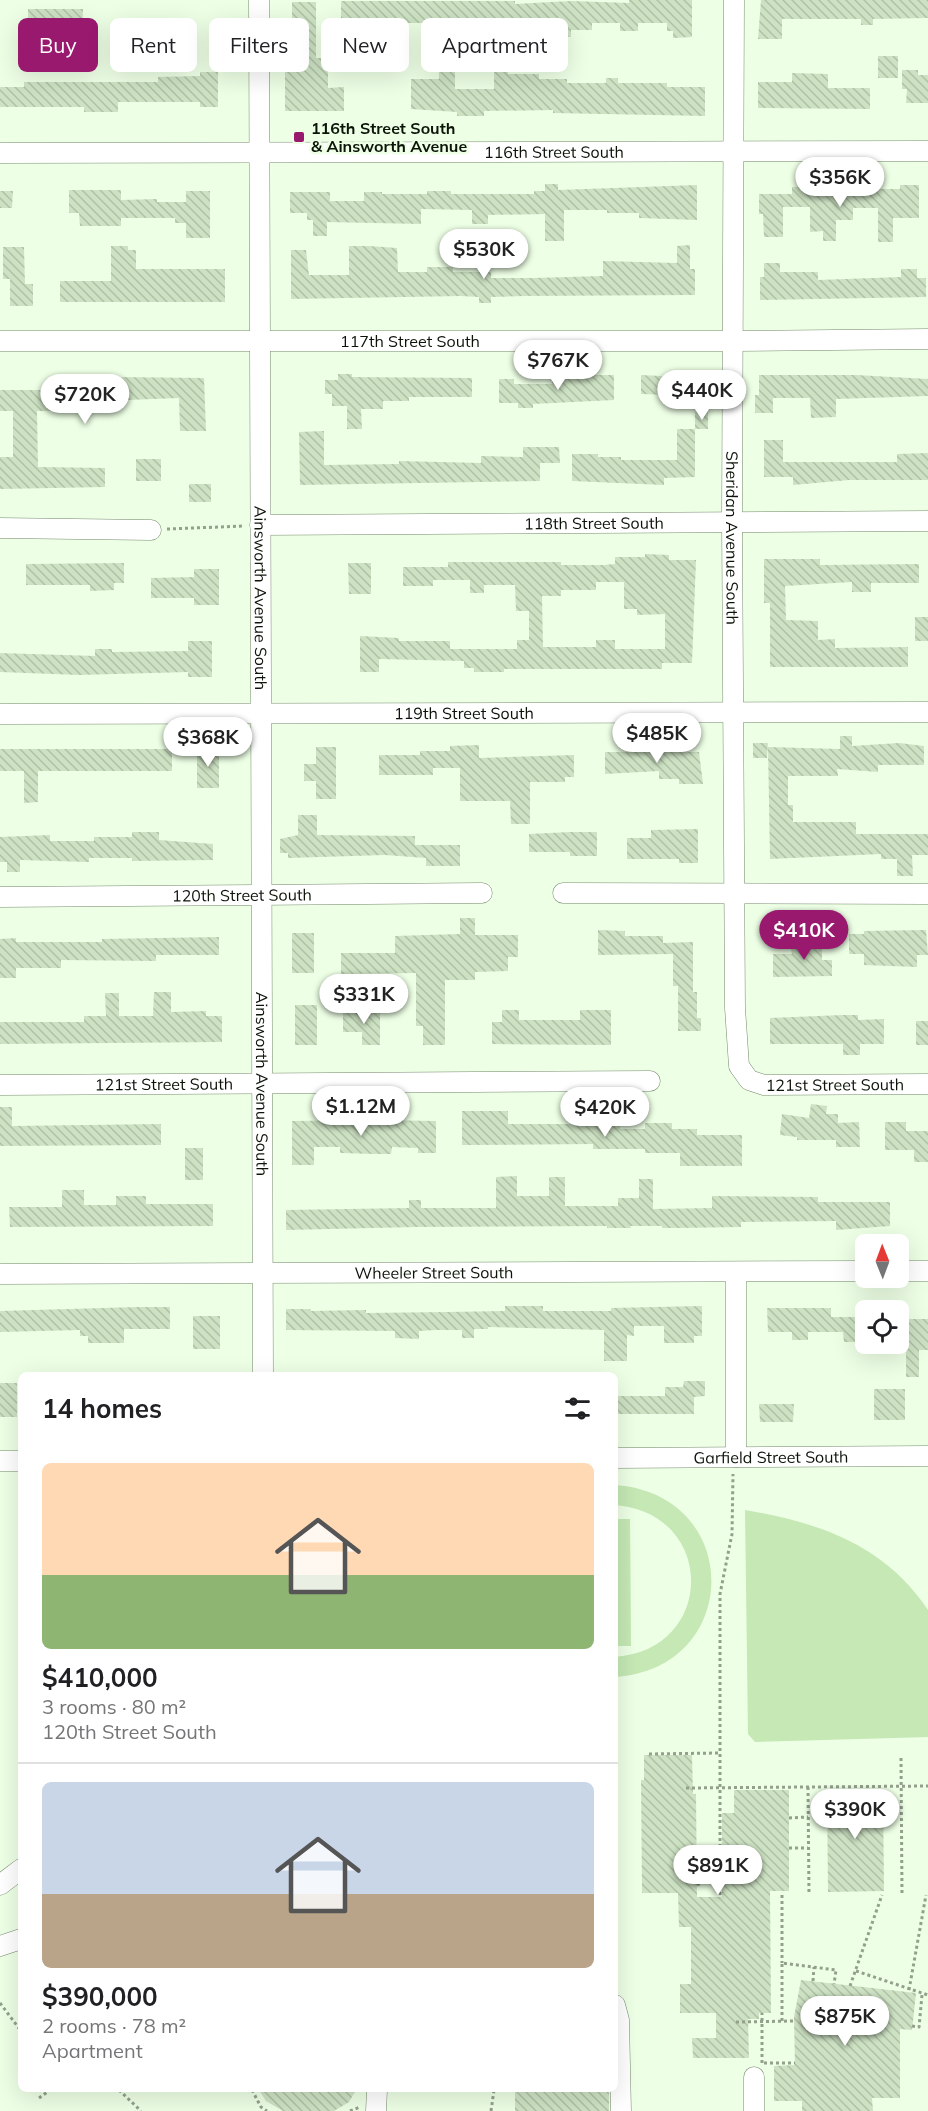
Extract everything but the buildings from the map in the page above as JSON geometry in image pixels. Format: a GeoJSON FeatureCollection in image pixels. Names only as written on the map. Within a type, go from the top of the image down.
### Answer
{"type":"FeatureCollection","features":[{"type":"Feature","properties":{"kind":"street","name":"Ainsworth Avenue South"},"geometry":{"type":"LineString","coordinates":[[259,0],[263,1372]]}},
{"type":"Feature","properties":{"kind":"street","name":"Sheridan Avenue South"},"geometry":{"type":"LineString","coordinates":[[734,0],[732,521],[735,892],[737,1041],[739,1066],[744,1076]]}},
{"type":"Feature","properties":{"kind":"street","name":"116th Street South"},"geometry":{"type":"LineString","coordinates":[[0,153],[928,151]]}},
{"type":"Feature","properties":{"kind":"street","name":"117th Street South"},"geometry":{"type":"LineString","coordinates":[[0,341],[734,342],[928,339]]}},
{"type":"Feature","properties":{"kind":"street","name":"118th Street South"},"geometry":{"type":"LineString","coordinates":[[260,525],[928,521]]}},
{"type":"Feature","properties":{"kind":"street"},"geometry":{"type":"LineString","coordinates":[[0,528],[151,530]]}},
{"type":"Feature","properties":{"kind":"street","name":"119th Street South"},"geometry":{"type":"LineString","coordinates":[[0,714],[928,712]]}},
{"type":"Feature","properties":{"kind":"street"},"geometry":{"type":"LineString","coordinates":[[563,893],[928,894]]}},
{"type":"Feature","properties":{"kind":"street","name":"120th Street South"},"geometry":{"type":"LineString","coordinates":[[0,897],[482,894]]}},
{"type":"Feature","properties":{"kind":"street","name":"121st Street South"},"geometry":{"type":"LineString","coordinates":[[744,1076],[756,1083],[774,1085],[928,1084]]}},
{"type":"Feature","properties":{"kind":"street","name":"121st Street South"},"geometry":{"type":"LineString","coordinates":[[0,1085],[650,1081]]}},
{"type":"Feature","properties":{"kind":"street","name":"Wheeler Street South"},"geometry":{"type":"LineString","coordinates":[[0,1274],[855,1271]]}},
{"type":"Feature","properties":{"kind":"street"},"geometry":{"type":"LineString","coordinates":[[909,1271],[928,1271]]}},
{"type":"Feature","properties":{"kind":"street"},"geometry":{"type":"LineString","coordinates":[[734,1466],[736,1272]]}},
{"type":"Feature","properties":{"kind":"street","name":"Garfield Street South"},"geometry":{"type":"LineString","coordinates":[[618,1458],[734,1466],[928,1456]]}},
{"type":"Feature","properties":{"kind":"street"},"geometry":{"type":"LineString","coordinates":[[0,1461],[18,1461]]}},
{"type":"Feature","properties":{"kind":"street"},"geometry":{"type":"LineString","coordinates":[[0,1885],[18,1871]]}},
{"type":"Feature","properties":{"kind":"street"},"geometry":{"type":"LineString","coordinates":[[0,1946],[18,1940]]}},
{"type":"Feature","properties":{"kind":"street"},"geometry":{"type":"LineString","coordinates":[[618,2016],[621,2111]]}},
{"type":"Feature","properties":{"kind":"street"},"geometry":{"type":"LineString","coordinates":[[754,2111],[760,2071]]}},
{"type":"Feature","properties":{"kind":"street"},"geometry":{"type":"LineString","coordinates":[[376,2111],[377,2092]]}},
{"type":"Feature","properties":{"kind":"path"},"geometry":{"type":"LineString","coordinates":[[151,530],[260,525]]}},
{"type":"Feature","properties":{"kind":"path"},"geometry":{"type":"LineString","coordinates":[[720,1895],[720,1594],[732,1534],[734,1466]]}},
{"type":"Feature","properties":{"kind":"path"},"geometry":{"type":"LineString","coordinates":[[649,1754],[720,1753]]}},
{"type":"Feature","properties":{"kind":"path"},"geometry":{"type":"LineString","coordinates":[[901,1758],[902,1895]]}},
{"type":"Feature","properties":{"kind":"path"},"geometry":{"type":"LineString","coordinates":[[686,1788],[928,1786]]}},
{"type":"Feature","properties":{"kind":"path"},"geometry":{"type":"LineString","coordinates":[[808,1787],[809,1895]]}},
{"type":"Feature","properties":{"kind":"path"},"geometry":{"type":"LineString","coordinates":[[789,1818],[808,1817]]}},
{"type":"Feature","properties":{"kind":"path"},"geometry":{"type":"LineString","coordinates":[[789,1848],[808,1848]]}},
{"type":"Feature","properties":{"kind":"path"},"geometry":{"type":"LineString","coordinates":[[697,1885],[720,1873]]}},
{"type":"Feature","properties":{"kind":"path"},"geometry":{"type":"LineString","coordinates":[[782,1895],[782,2021]]}},
{"type":"Feature","properties":{"kind":"path"},"geometry":{"type":"LineString","coordinates":[[850,1986],[882,1895]]}},
{"type":"Feature","properties":{"kind":"path"},"geometry":{"type":"LineString","coordinates":[[909,1990],[926,1895]]}},
{"type":"Feature","properties":{"kind":"path"},"geometry":{"type":"LineString","coordinates":[[782,1963],[836,1970],[834,1984]]}},
{"type":"Feature","properties":{"kind":"path"},"geometry":{"type":"LineString","coordinates":[[813,1981],[814,1967]]}},
{"type":"Feature","properties":{"kind":"path"},"geometry":{"type":"LineString","coordinates":[[855,1971],[922,1995],[928,1995]]}},
{"type":"Feature","properties":{"kind":"path"},"geometry":{"type":"LineString","coordinates":[[912,2026],[919,2027],[922,1995]]}},
{"type":"Feature","properties":{"kind":"path"},"geometry":{"type":"LineString","coordinates":[[0,2003],[18,2027]]}},
{"type":"Feature","properties":{"kind":"path"},"geometry":{"type":"LineString","coordinates":[[762,2013],[760,2071],[795,2063]]}},
{"type":"Feature","properties":{"kind":"path"},"geometry":{"type":"LineString","coordinates":[[736,2022],[795,2021]]}},
{"type":"Feature","properties":{"kind":"path"},"geometry":{"type":"LineString","coordinates":[[39,2098],[47,2092]]}},
{"type":"Feature","properties":{"kind":"path"},"geometry":{"type":"LineString","coordinates":[[123,2092],[141,2111]]}},
{"type":"Feature","properties":{"kind":"path"},"geometry":{"type":"LineString","coordinates":[[253,2092],[261,2107],[267,2111]]}},
{"type":"Feature","properties":{"kind":"path"},"geometry":{"type":"LineString","coordinates":[[491,2111],[494,2092]]}},
{"type":"Feature","properties":{"kind":"green space"},"geometry":{"type":"Polygon","coordinates":[[[618,1486],[657,1496],[687,1518],[705,1548],[711,1581],[705,1615],[687,1645],[657,1667],[618,1676],[618,1656],[648,1649],[672,1631],[686,1608],[691,1581],[686,1555],[672,1531],[648,1514],[618,1506],[618,1486]]]}},
{"type":"Feature","properties":{"kind":"green space"},"geometry":{"type":"Polygon","coordinates":[[[745,1510],[798,1522],[848,1540],[892,1569],[911,1588],[928,1610],[928,1737],[755,1742],[748,1734],[745,1510]]]}},
{"type":"Feature","properties":{"kind":"green space"},"geometry":{"type":"Polygon","coordinates":[[[618,1519],[630,1519],[631,1646],[618,1646],[618,1519]]]}},
{"type":"Feature","properties":{"kind":"place","name":"116th Street South & Ainsworth Avenue"},"geometry":{"type":"Point","coordinates":[299,137]}}]}
